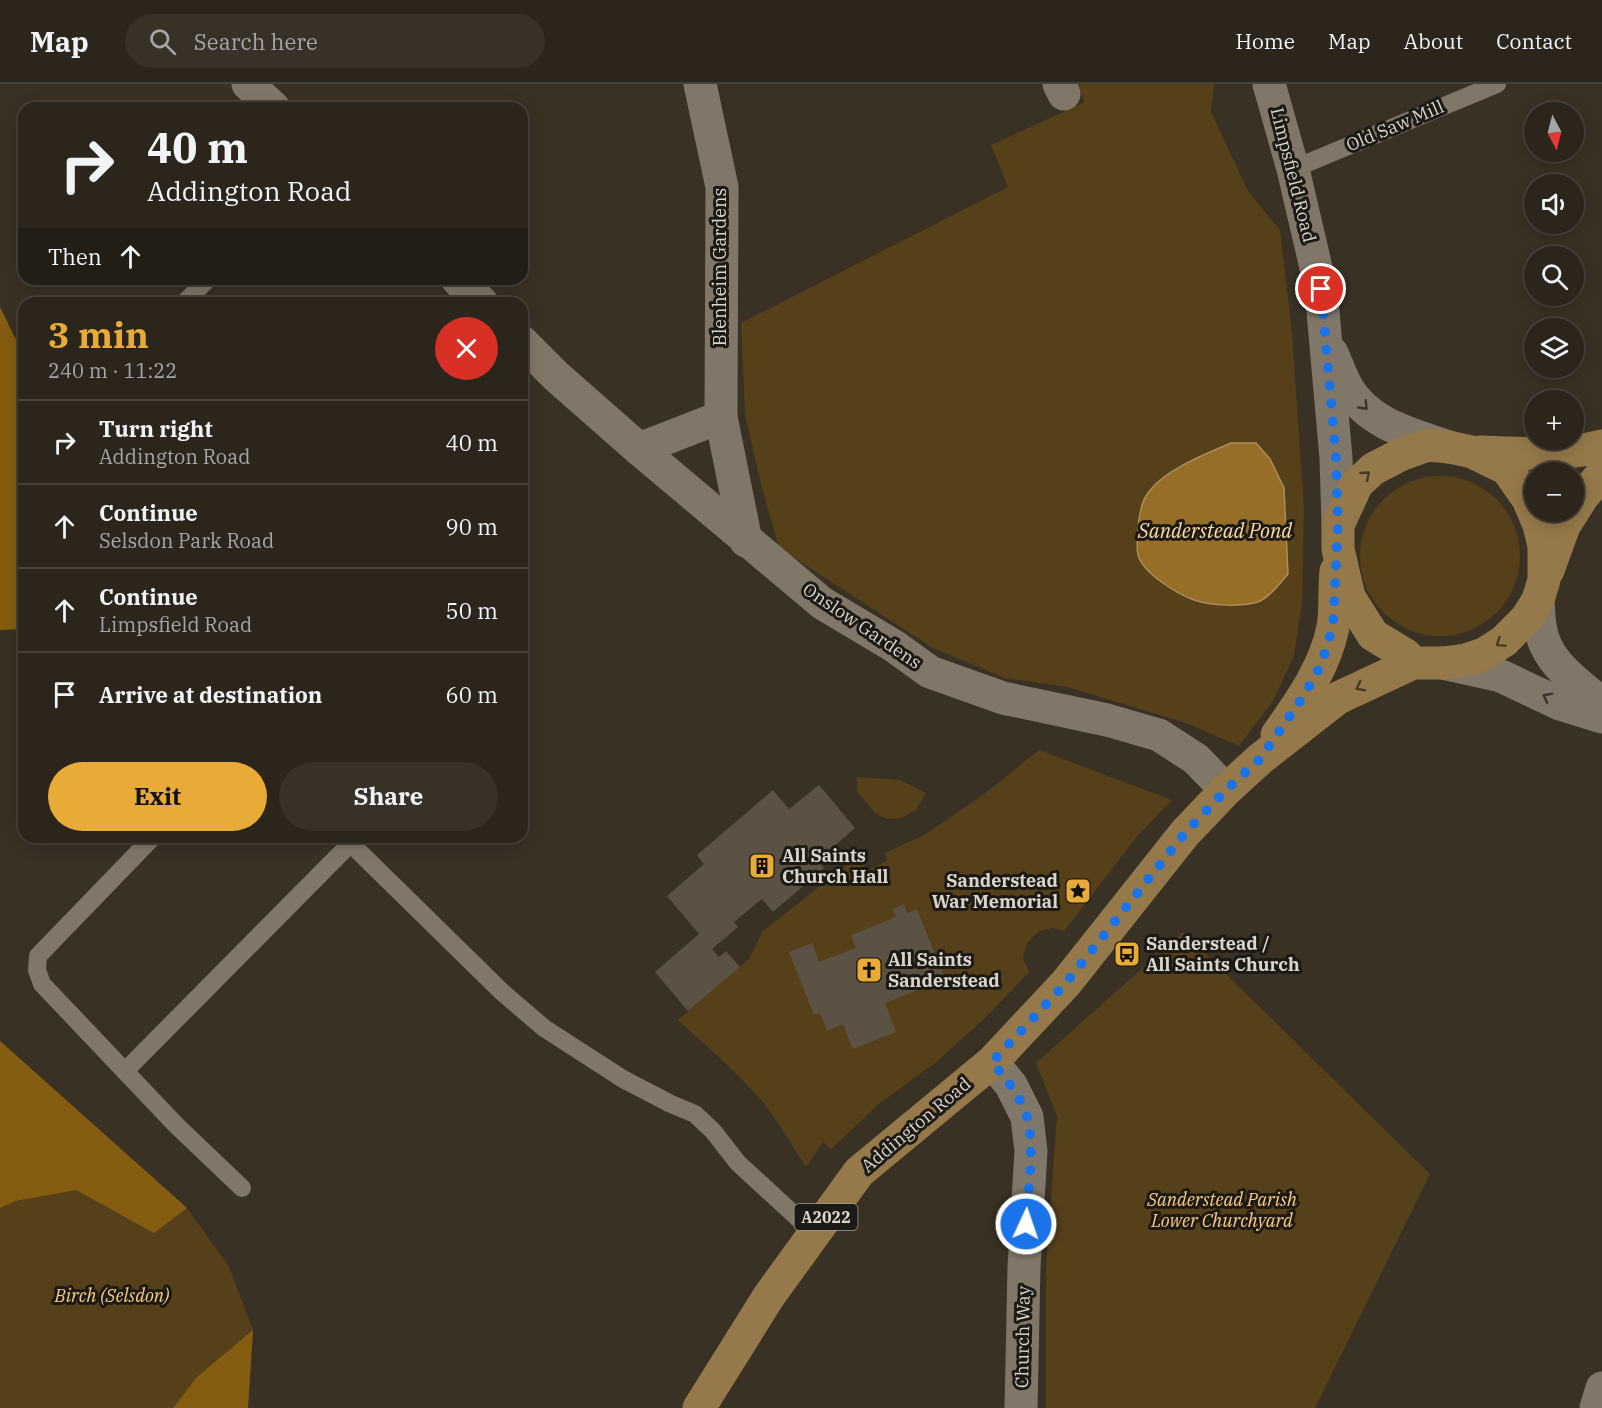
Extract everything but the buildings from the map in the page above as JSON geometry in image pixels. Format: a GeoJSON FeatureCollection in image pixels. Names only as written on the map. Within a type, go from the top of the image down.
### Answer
{"type":"FeatureCollection","features":[{"type":"Feature","properties":{"kind":"main road"},"geometry":{"type":"LineString","coordinates":[[1602,446],[1558,453],[1519,454],[1428,446],[1400,455],[1373,469],[1356,484],[1338,537],[1349,597],[1373,635],[1406,655],[1428,663],[1466,660],[1484,654],[1504,641],[1526,619],[1541,590],[1564,526],[1583,496],[1602,474]]}},
{"type":"Feature","properties":{"kind":"main road"},"geometry":{"type":"LineString","coordinates":[[1461,449],[1507,469],[1528,499],[1539,525],[1544,546],[1541,590]]}},
{"type":"Feature","properties":{"kind":"main road","name":"A2022"},"geometry":{"type":"LineString","coordinates":[[1260,759],[1313,682],[1327,649],[1333,626],[1338,537]]}},
{"type":"Feature","properties":{"kind":"main road","name":"A2022"},"geometry":{"type":"LineString","coordinates":[[1260,759],[1338,698],[1428,663]]}},
{"type":"Feature","properties":{"kind":"main road","name":"Addington Road"},"geometry":{"type":"LineString","coordinates":[[699,1408],[769,1296],[859,1172],[992,1062],[1066,983],[1185,833],[1226,790],[1260,759]]}},
{"type":"Feature","properties":{"kind":"street"},"geometry":{"type":"LineString","coordinates":[[248,84],[268,102]]}},
{"type":"Feature","properties":{"kind":"street","name":"Blenheim Gardens"},"geometry":{"type":"LineString","coordinates":[[700,84],[722,187],[721,417],[746,541]]}},
{"type":"Feature","properties":{"kind":"street","name":"Limpsfield Road"},"geometry":{"type":"LineString","coordinates":[[1269,84],[1293,169],[1321,289],[1336,458],[1338,537]]}},
{"type":"Feature","properties":{"kind":"street"},"geometry":{"type":"LineString","coordinates":[[463,285],[476,297]]}},
{"type":"Feature","properties":{"kind":"street","name":"Limpsfield Road"},"geometry":{"type":"LineString","coordinates":[[1325,337],[1348,388],[1363,407],[1388,425],[1461,449]]}},
{"type":"Feature","properties":{"kind":"street","name":"Onslow Gardens"},"geometry":{"type":"LineString","coordinates":[[528,348],[556,376],[639,449],[822,603],[894,646],[930,672],[1003,698],[1107,720],[1160,735],[1196,759],[1226,790]]}},
{"type":"Feature","properties":{"kind":"street"},"geometry":{"type":"LineString","coordinates":[[639,449],[721,417]]}},
{"type":"Feature","properties":{"kind":"street"},"geometry":{"type":"LineString","coordinates":[[1541,590],[1540,627],[1546,648],[1563,669],[1602,704]]}},
{"type":"Feature","properties":{"kind":"street"},"geometry":{"type":"LineString","coordinates":[[1428,663],[1501,676],[1560,704],[1602,717]]}},
{"type":"Feature","properties":{"kind":"street","name":"Church Way"},"geometry":{"type":"LineString","coordinates":[[992,1062],[1011,1085],[1027,1117],[1031,1151],[1024,1267],[1021,1408]]}},
{"type":"Feature","properties":{"kind":"street"},"geometry":{"type":"LineString","coordinates":[[1596,1408],[1602,1388]]}},
{"type":"Feature","properties":{"kind":"lane","name":"Old Saw Mill"},"geometry":{"type":"LineString","coordinates":[[1293,169],[1497,84]]}},
{"type":"Feature","properties":{"kind":"lane"},"geometry":{"type":"LineString","coordinates":[[190,297],[202,285]]}},
{"type":"Feature","properties":{"kind":"lane"},"geometry":{"type":"LineString","coordinates":[[147,843],[39,956],[37,970],[42,984],[176,1125],[242,1188]]}},
{"type":"Feature","properties":{"kind":"lane"},"geometry":{"type":"LineString","coordinates":[[125,1071],[344,843]]}},
{"type":"Feature","properties":{"kind":"lane"},"geometry":{"type":"LineString","coordinates":[[350,843],[398,887],[502,992],[544,1028],[623,1079],[694,1114],[713,1131],[738,1163],[814,1233]]}},
{"type":"Feature","properties":{"kind":"green space"},"geometry":{"type":"Polygon","coordinates":[[[1077,84],[1214,84],[1211,112],[1248,191],[1280,230],[1292,333],[1304,509],[1302,601],[1294,656],[1273,701],[1239,746],[1186,723],[1067,687],[1005,678],[933,648],[779,548],[761,484],[745,414],[741,323],[1008,187],[991,145],[1085,102],[1077,84]]]}},
{"type":"Feature","properties":{"kind":"green space"},"geometry":{"type":"Polygon","coordinates":[[[1440,476],[1456,477],[1471,482],[1497,499],[1514,525],[1519,540],[1519,572],[1514,587],[1497,613],[1471,630],[1456,635],[1440,636],[1424,635],[1409,630],[1383,613],[1366,587],[1361,572],[1360,556],[1361,540],[1366,525],[1383,499],[1409,482],[1424,477],[1440,476]]]}},
{"type":"Feature","properties":{"kind":"green space"},"geometry":{"type":"Polygon","coordinates":[[[1039,750],[1172,800],[1138,835],[1064,931],[1053,928],[1039,931],[1027,943],[1023,958],[1029,972],[983,1020],[935,1063],[880,1103],[831,1149],[823,1142],[806,1167],[776,1120],[745,1082],[678,1020],[749,959],[762,932],[858,856],[867,871],[888,860],[885,853],[924,835],[983,795],[1039,750]]]}},
{"type":"Feature","properties":{"kind":"green space"},"geometry":{"type":"Polygon","coordinates":[[[857,777],[900,780],[926,793],[916,810],[901,818],[886,819],[874,812],[857,791],[857,777]]]}},
{"type":"Feature","properties":{"kind":"green space","name":"Sanderstead Parish Lower Churchyard"},"geometry":{"type":"Polygon","coordinates":[[[1183,932],[1430,1174],[1315,1408],[1046,1408],[1046,1269],[1057,1116],[1036,1063],[1183,932]]]}},
{"type":"Feature","properties":{"kind":"green space","name":"Birch (Selsdon)"},"geometry":{"type":"Polygon","coordinates":[[[0,1041],[187,1208],[228,1265],[253,1330],[248,1408],[0,1408],[0,1041]]]}},
{"type":"Feature","properties":{"kind":"shaded area"},"geometry":{"type":"Polygon","coordinates":[[[0,307],[18,344],[18,629],[0,630],[0,307]]]}},
{"type":"Feature","properties":{"kind":"shaded area"},"geometry":{"type":"Polygon","coordinates":[[[0,1041],[187,1208],[154,1233],[76,1190],[15,1201],[0,1208],[0,1041]]]}},
{"type":"Feature","properties":{"kind":"shaded area"},"geometry":{"type":"Polygon","coordinates":[[[253,1330],[248,1408],[173,1408],[197,1377],[253,1330]]]}},
{"type":"Feature","properties":{"kind":"water","name":"Sanderstead Pond"},"geometry":{"type":"Polygon","coordinates":[[[1231,443],[1256,443],[1270,459],[1284,488],[1288,574],[1274,590],[1258,602],[1243,605],[1209,604],[1179,593],[1146,569],[1138,555],[1138,527],[1146,496],[1153,487],[1184,464],[1231,443]]]}},
{"type":"Feature","properties":{"kind":"place","name":"All Saints Church Hall"},"geometry":{"type":"Point","coordinates":[762,866]}},
{"type":"Feature","properties":{"kind":"place","name":"Sanderstead War Memorial"},"geometry":{"type":"Point","coordinates":[1078,891]}},
{"type":"Feature","properties":{"kind":"place","name":"Sanderstead / All Saints Church"},"geometry":{"type":"Point","coordinates":[1127,954]}},
{"type":"Feature","properties":{"kind":"place","name":"All Saints Sanderstead"},"geometry":{"type":"Point","coordinates":[869,970]}},
{"type":"Feature","properties":{"kind":"route"},"geometry":{"type":"LineString","coordinates":[[1026,1224],[1031,1151],[1027,1117],[1011,1085],[992,1062],[1066,983],[1185,833],[1226,790],[1260,759],[1313,682],[1327,649],[1333,626],[1338,525],[1336,458],[1321,289]]}}]}
